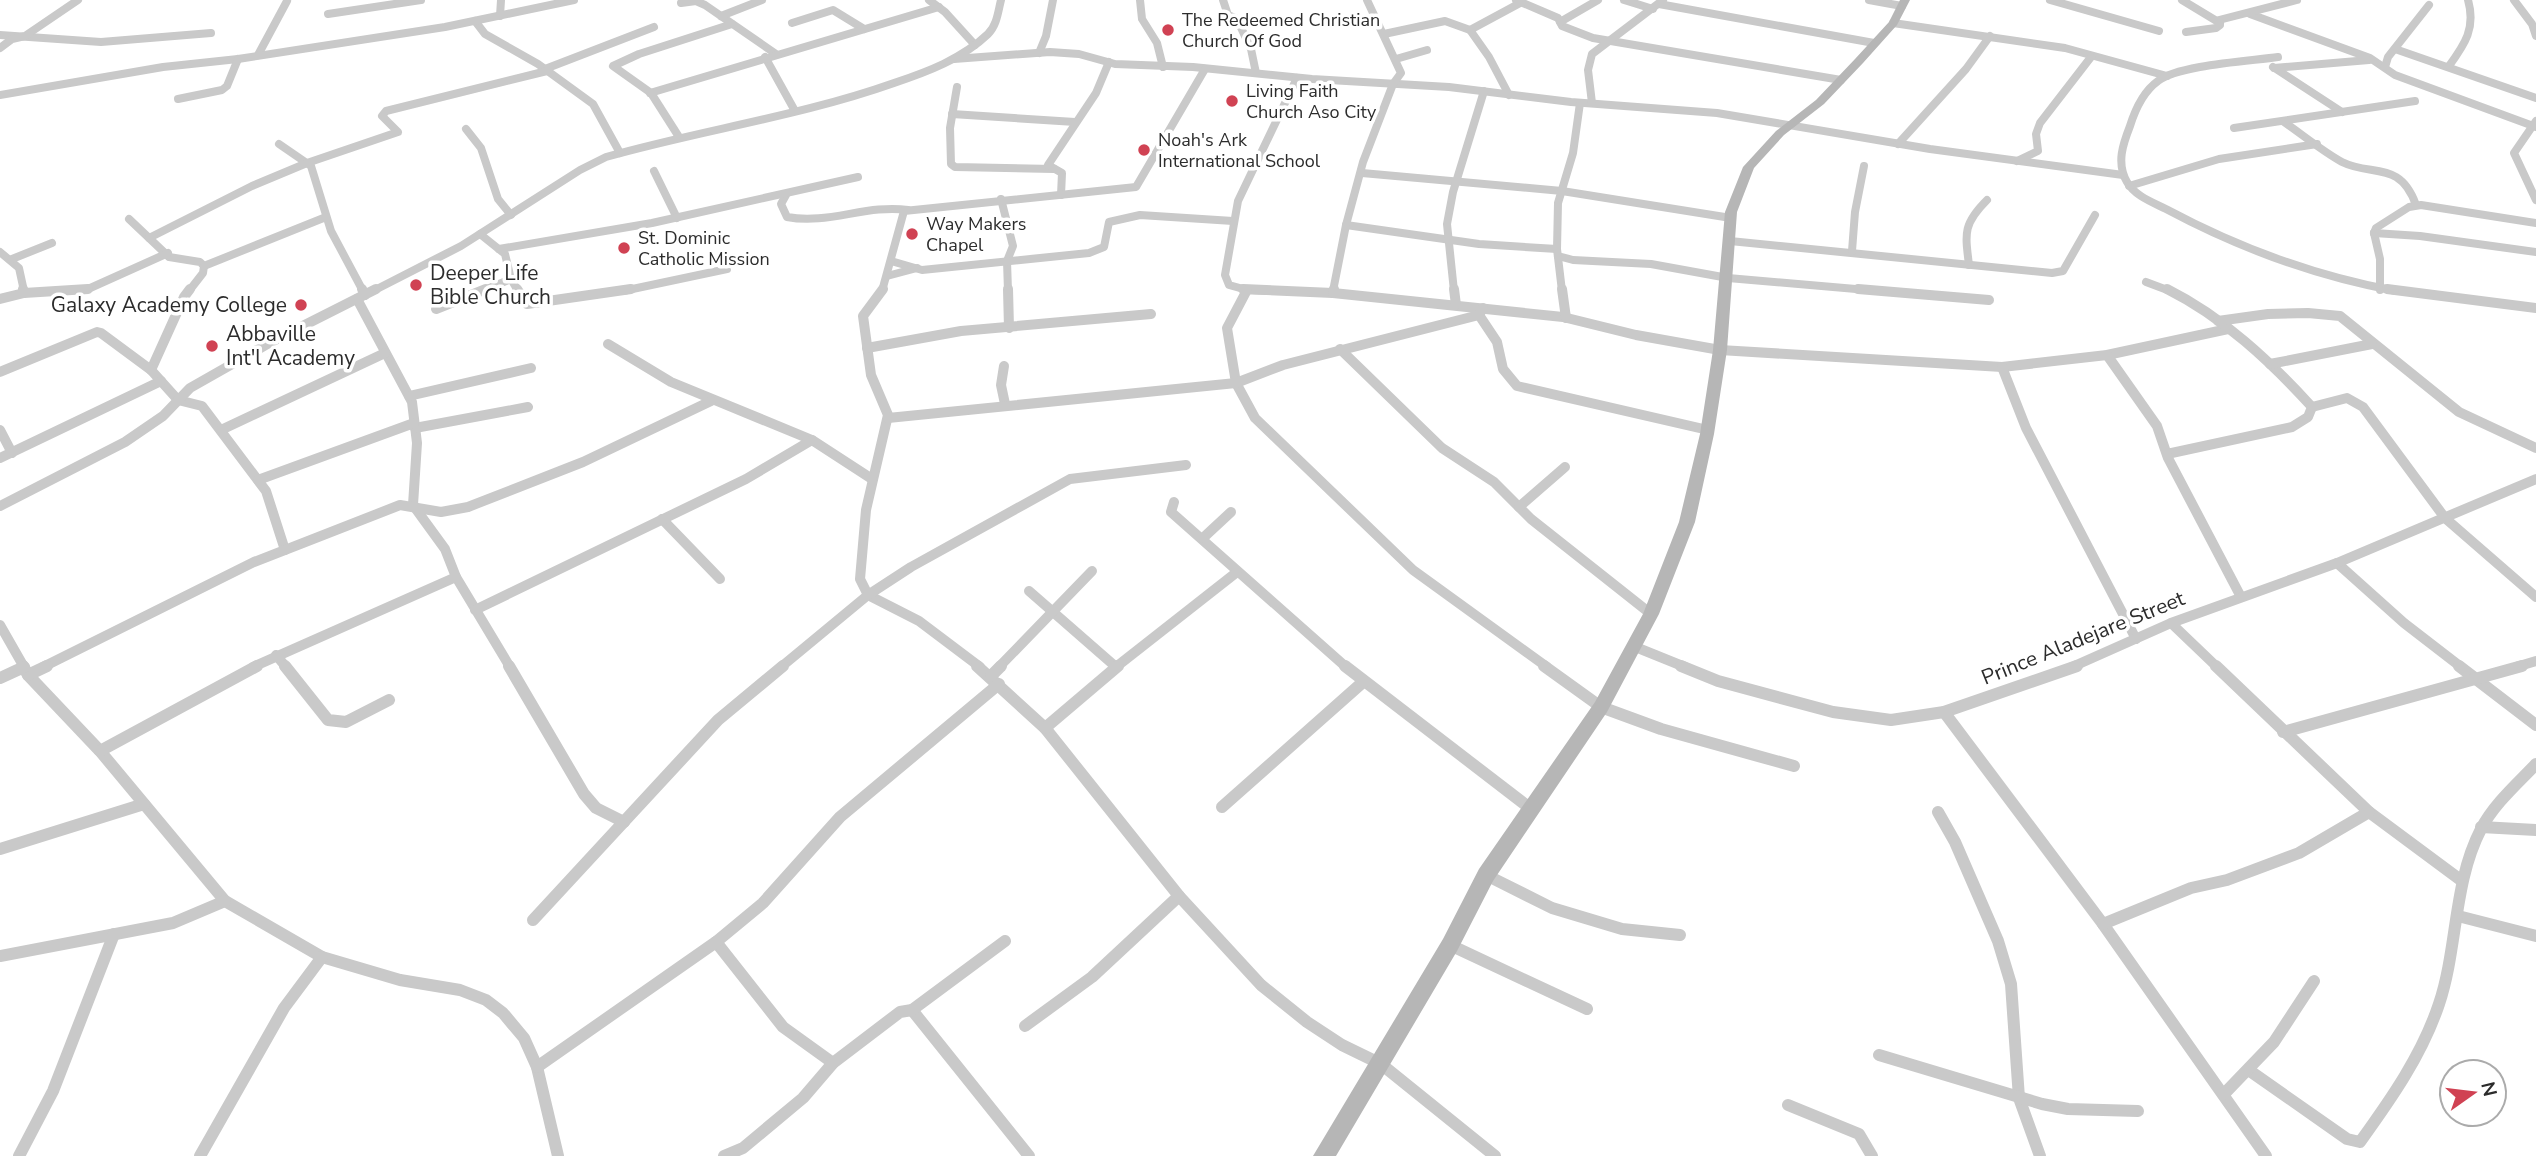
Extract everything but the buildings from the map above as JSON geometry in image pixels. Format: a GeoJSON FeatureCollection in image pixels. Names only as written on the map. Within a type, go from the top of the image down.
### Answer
{"type":"FeatureCollection","features":[{"type":"Feature","properties":{"kind":"street"},"geometry":{"type":"LineString","coordinates":[[0,48],[12,39],[24,36],[78,0]]}},
{"type":"Feature","properties":{"kind":"street"},"geometry":{"type":"LineString","coordinates":[[328,14],[421,0]]}},
{"type":"Feature","properties":{"kind":"street"},"geometry":{"type":"LineString","coordinates":[[500,16],[501,0]]}},
{"type":"Feature","properties":{"kind":"street"},"geometry":{"type":"LineString","coordinates":[[0,95],[163,67],[238,59],[475,21],[574,0]]}},
{"type":"Feature","properties":{"kind":"street"},"geometry":{"type":"LineString","coordinates":[[721,16],[762,0]]}},
{"type":"Feature","properties":{"kind":"street"},"geometry":{"type":"LineString","coordinates":[[929,0],[975,45]]}},
{"type":"Feature","properties":{"kind":"street"},"geometry":{"type":"LineString","coordinates":[[0,506],[125,443],[163,416],[190,388],[480,234],[580,170],[620,153],[899,83],[954,59],[987,36],[996,22],[1001,0]]}},
{"type":"Feature","properties":{"kind":"street"},"geometry":{"type":"LineString","coordinates":[[1039,53],[1046,36],[1053,0]]}},
{"type":"Feature","properties":{"kind":"street"},"geometry":{"type":"LineString","coordinates":[[1140,0],[1142,19],[1157,43],[1163,66]]}},
{"type":"Feature","properties":{"kind":"street"},"geometry":{"type":"LineString","coordinates":[[1223,0],[1228,15],[1237,19],[1251,49],[1256,73]]}},
{"type":"Feature","properties":{"kind":"street"},"geometry":{"type":"LineString","coordinates":[[1333,293],[1346,225],[1363,162],[1393,84],[1401,73],[1367,0]]}},
{"type":"Feature","properties":{"kind":"street"},"geometry":{"type":"LineString","coordinates":[[1560,22],[1598,0]]}},
{"type":"Feature","properties":{"kind":"street"},"geometry":{"type":"LineString","coordinates":[[1624,0],[1874,43]]}},
{"type":"Feature","properties":{"kind":"street"},"geometry":{"type":"LineString","coordinates":[[1324,1156],[1450,945],[1486,875],[1601,707],[1651,614],[1687,522],[1708,430],[1728,278],[1731,218],[1749,167],[1791,124],[1820,102],[1841,80],[1893,23],[1903,3],[1870,0]]}},
{"type":"Feature","properties":{"kind":"street"},"geometry":{"type":"LineString","coordinates":[[2050,0],[2159,31]]}},
{"type":"Feature","properties":{"kind":"street"},"geometry":{"type":"LineString","coordinates":[[2182,0],[2220,23]]}},
{"type":"Feature","properties":{"kind":"street"},"geometry":{"type":"LineString","coordinates":[[2186,32],[2216,27],[2220,23],[2219,20],[2297,0]]}},
{"type":"Feature","properties":{"kind":"street"},"geometry":{"type":"LineString","coordinates":[[2449,66],[2470,35],[2474,13],[2468,0]]}},
{"type":"Feature","properties":{"kind":"street"},"geometry":{"type":"LineString","coordinates":[[2514,0],[2532,24],[2536,36]]}},
{"type":"Feature","properties":{"kind":"street"},"geometry":{"type":"LineString","coordinates":[[258,55],[287,1]]}},
{"type":"Feature","properties":{"kind":"street"},"geometry":{"type":"LineString","coordinates":[[681,3],[696,1],[776,54]]}},
{"type":"Feature","properties":{"kind":"street"},"geometry":{"type":"LineString","coordinates":[[1470,30],[1519,1],[1558,18],[1562,26],[1592,38],[1841,80]]}},
{"type":"Feature","properties":{"kind":"street"},"geometry":{"type":"LineString","coordinates":[[1592,103],[1590,58],[1599,46],[1611,41],[1658,5]]}},
{"type":"Feature","properties":{"kind":"street"},"geometry":{"type":"LineString","coordinates":[[2385,67],[2388,57],[2429,5]]}},
{"type":"Feature","properties":{"kind":"street"},"geometry":{"type":"LineString","coordinates":[[650,93],[939,7]]}},
{"type":"Feature","properties":{"kind":"street"},"geometry":{"type":"LineString","coordinates":[[792,23],[833,10],[864,29]]}},
{"type":"Feature","properties":{"kind":"street"},"geometry":{"type":"LineString","coordinates":[[2249,14],[2371,59],[2395,75],[2535,124],[2514,153],[2536,200]]}},
{"type":"Feature","properties":{"kind":"street"},"geometry":{"type":"LineString","coordinates":[[475,21],[485,34],[546,70],[597,108],[620,153]]}},
{"type":"Feature","properties":{"kind":"street"},"geometry":{"type":"LineString","coordinates":[[1384,34],[1445,21],[1470,30],[1489,57],[1509,94]]}},
{"type":"Feature","properties":{"kind":"street"},"geometry":{"type":"LineString","coordinates":[[1893,23],[2065,48],[2167,76]]}},
{"type":"Feature","properties":{"kind":"street"},"geometry":{"type":"LineString","coordinates":[[679,137],[650,93],[614,64],[732,24]]}},
{"type":"Feature","properties":{"kind":"street"},"geometry":{"type":"LineString","coordinates":[[149,238],[252,186],[307,163],[398,132],[382,116],[386,111],[546,70],[654,27]]}},
{"type":"Feature","properties":{"kind":"street"},"geometry":{"type":"LineString","coordinates":[[0,35],[123,41],[211,33]]}},
{"type":"Feature","properties":{"kind":"street"},"geometry":{"type":"LineString","coordinates":[[1898,144],[1966,69],[1990,36]]}},
{"type":"Feature","properties":{"kind":"street"},"geometry":{"type":"LineString","coordinates":[[1592,38],[1599,46]]}},
{"type":"Feature","properties":{"kind":"street"},"geometry":{"type":"LineString","coordinates":[[2395,49],[2536,98]]}},
{"type":"Feature","properties":{"kind":"street"},"geometry":{"type":"LineString","coordinates":[[1396,59],[1427,50]]}},
{"type":"Feature","properties":{"kind":"street"},"geometry":{"type":"LineString","coordinates":[[954,59],[1039,53],[1079,54],[1109,62],[1717,113],[2015,162],[2123,175]]}},
{"type":"Feature","properties":{"kind":"street"},"geometry":{"type":"LineString","coordinates":[[765,57],[794,111]]}},
{"type":"Feature","properties":{"kind":"street"},"geometry":{"type":"LineString","coordinates":[[2015,162],[2038,151],[2036,134],[2040,123],[2091,57]]}},
{"type":"Feature","properties":{"kind":"street"},"geometry":{"type":"LineString","coordinates":[[2278,57],[2167,76],[2159,80],[2135,106],[2119,154],[2123,175],[2130,186],[2181,218],[2238,247],[2342,281],[2380,290],[2536,308]]}},
{"type":"Feature","properties":{"kind":"street"},"geometry":{"type":"LineString","coordinates":[[2274,68],[2388,57]]}},
{"type":"Feature","properties":{"kind":"street"},"geometry":{"type":"LineString","coordinates":[[178,99],[222,90],[228,86],[238,59]]}},
{"type":"Feature","properties":{"kind":"street"},"geometry":{"type":"LineString","coordinates":[[2262,60],[2342,112]]}},
{"type":"Feature","properties":{"kind":"street"},"geometry":{"type":"LineString","coordinates":[[1061,195],[1062,173],[1049,168],[1049,163],[1096,93],[1109,62]]}},
{"type":"Feature","properties":{"kind":"street"},"geometry":{"type":"LineString","coordinates":[[786,195],[781,204],[787,217],[802,222],[856,213],[1136,187],[1205,69]]}},
{"type":"Feature","properties":{"kind":"street"},"geometry":{"type":"LineString","coordinates":[[1297,78],[1238,201],[1224,275],[1229,285],[1247,290],[1333,293],[1456,305],[1481,311],[1566,318],[1636,335],[1720,350],[2002,367],[2107,355],[2228,329]]}},
{"type":"Feature","properties":{"kind":"street"},"geometry":{"type":"LineString","coordinates":[[957,87],[952,114],[951,164],[955,167],[1054,169]]}},
{"type":"Feature","properties":{"kind":"street"},"geometry":{"type":"LineString","coordinates":[[1456,305],[1447,225],[1484,92]]}},
{"type":"Feature","properties":{"kind":"street"},"geometry":{"type":"LineString","coordinates":[[2234,128],[2415,101]]}},
{"type":"Feature","properties":{"kind":"street"},"geometry":{"type":"LineString","coordinates":[[1566,318],[1557,252],[1558,203],[1573,153],[1580,103]]}},
{"type":"Feature","properties":{"kind":"street"},"geometry":{"type":"LineString","coordinates":[[952,114],[1075,122]]}},
{"type":"Feature","properties":{"kind":"street"},"geometry":{"type":"LineString","coordinates":[[2284,122],[2344,163],[2383,170],[2411,190],[2416,205]]}},
{"type":"Feature","properties":{"kind":"street"},"geometry":{"type":"LineString","coordinates":[[466,129],[481,148],[498,199],[511,215]]}},
{"type":"Feature","properties":{"kind":"street"},"geometry":{"type":"LineString","coordinates":[[279,144],[311,166],[331,232],[385,353],[412,402],[417,443],[413,505],[444,549],[456,577],[557,744],[584,794],[596,808],[624,822]]}},
{"type":"Feature","properties":{"kind":"street"},"geometry":{"type":"LineString","coordinates":[[2130,186],[2218,159],[2318,144]]}},
{"type":"Feature","properties":{"kind":"street"},"geometry":{"type":"LineString","coordinates":[[1852,251],[1854,212],[1864,166]]}},
{"type":"Feature","properties":{"kind":"street"},"geometry":{"type":"LineString","coordinates":[[654,171],[677,218]]}},
{"type":"Feature","properties":{"kind":"street"},"geometry":{"type":"LineString","coordinates":[[1362,173],[1562,191],[1731,218]]}},
{"type":"Feature","properties":{"kind":"street"},"geometry":{"type":"LineString","coordinates":[[499,248],[677,218],[858,177]]}},
{"type":"Feature","properties":{"kind":"street"},"geometry":{"type":"LineString","coordinates":[[1001,199],[1012,240],[1007,261],[1009,328]]}},
{"type":"Feature","properties":{"kind":"street"},"geometry":{"type":"LineString","coordinates":[[1969,265],[1964,227],[1987,200]]}},
{"type":"Feature","properties":{"kind":"street"},"geometry":{"type":"LineString","coordinates":[[2380,290],[2380,258],[2374,233],[2376,228],[2416,205],[2536,223]]}},
{"type":"Feature","properties":{"kind":"street"},"geometry":{"type":"LineString","coordinates":[[908,210],[903,214],[879,299],[866,308],[863,316],[871,375],[888,418],[866,510],[860,579],[868,595],[919,621],[995,680],[1045,728],[1179,896],[1261,985],[1307,1022],[1342,1045],[1381,1064],[1495,1156]]}},
{"type":"Feature","properties":{"kind":"street"},"geometry":{"type":"LineString","coordinates":[[891,261],[929,270],[1098,251],[1104,247],[1109,222],[1135,215],[1233,221]]}},
{"type":"Feature","properties":{"kind":"street"},"geometry":{"type":"LineString","coordinates":[[1730,241],[1852,251],[2040,274],[2063,271],[2095,215]]}},
{"type":"Feature","properties":{"kind":"street"},"geometry":{"type":"LineString","coordinates":[[204,266],[326,217]]}},
{"type":"Feature","properties":{"kind":"street"},"geometry":{"type":"LineString","coordinates":[[129,219],[174,259],[200,262],[204,266]]}},
{"type":"Feature","properties":{"kind":"street"},"geometry":{"type":"LineString","coordinates":[[1346,225],[1557,252],[1573,260],[1651,264],[1728,278],[1989,300]]}},
{"type":"Feature","properties":{"kind":"street"},"geometry":{"type":"LineString","coordinates":[[2374,233],[2420,236],[2536,252]]}},
{"type":"Feature","properties":{"kind":"street"},"geometry":{"type":"LineString","coordinates":[[480,234],[505,254],[511,279],[527,304],[536,305],[612,293],[727,269]]}},
{"type":"Feature","properties":{"kind":"street"},"geometry":{"type":"LineString","coordinates":[[12,259],[52,243]]}},
{"type":"Feature","properties":{"kind":"street"},"geometry":{"type":"LineString","coordinates":[[0,252],[12,259],[21,270],[24,293]]}},
{"type":"Feature","properties":{"kind":"street"},"geometry":{"type":"LineString","coordinates":[[0,299],[24,293],[88,289],[168,253]]}},
{"type":"Feature","properties":{"kind":"street"},"geometry":{"type":"LineString","coordinates":[[151,370],[184,297],[203,273],[204,266]]}},
{"type":"Feature","properties":{"kind":"street"},"geometry":{"type":"LineString","coordinates":[[887,276],[917,268]]}},
{"type":"Feature","properties":{"kind":"street"},"geometry":{"type":"LineString","coordinates":[[436,309],[511,279]]}},
{"type":"Feature","properties":{"kind":"street"},"geometry":{"type":"LineString","coordinates":[[2146,282],[2179,294],[2218,321],[2270,364],[2312,407]]}},
{"type":"Feature","properties":{"kind":"street"},"geometry":{"type":"LineString","coordinates":[[1247,290],[1227,328],[1236,383],[1255,418],[1413,570],[1601,707],[1661,729],[1794,766]]}},
{"type":"Feature","properties":{"kind":"street"},"geometry":{"type":"LineString","coordinates":[[888,418],[1005,404],[1236,383],[1283,365],[1481,311]]}},
{"type":"Feature","properties":{"kind":"street"},"geometry":{"type":"LineString","coordinates":[[1481,311],[1497,342],[1503,369],[1517,386],[1708,430]]}},
{"type":"Feature","properties":{"kind":"street"},"geometry":{"type":"LineString","coordinates":[[867,348],[961,331],[1151,314]]}},
{"type":"Feature","properties":{"kind":"street"},"geometry":{"type":"LineString","coordinates":[[2218,321],[2239,316],[2334,314],[2345,318],[2372,344],[2459,412],[2536,448]]}},
{"type":"Feature","properties":{"kind":"street"},"geometry":{"type":"LineString","coordinates":[[0,372],[97,332],[151,370],[178,400],[202,406],[266,491],[285,550]]}},
{"type":"Feature","properties":{"kind":"street"},"geometry":{"type":"LineString","coordinates":[[608,344],[671,382],[711,401],[812,440],[872,479]]}},
{"type":"Feature","properties":{"kind":"street"},"geometry":{"type":"LineString","coordinates":[[2270,364],[2372,344]]}},
{"type":"Feature","properties":{"kind":"street"},"geometry":{"type":"LineString","coordinates":[[1340,349],[1442,448],[1494,482],[1587,566],[1651,614]]}},
{"type":"Feature","properties":{"kind":"street"},"geometry":{"type":"LineString","coordinates":[[221,430],[385,353]]}},
{"type":"Feature","properties":{"kind":"street"},"geometry":{"type":"LineString","coordinates":[[2107,355],[2157,426],[2166,454],[2241,597]]}},
{"type":"Feature","properties":{"kind":"street"},"geometry":{"type":"LineString","coordinates":[[1004,366],[1001,385],[1005,404]]}},
{"type":"Feature","properties":{"kind":"street"},"geometry":{"type":"LineString","coordinates":[[2002,367],[2026,428],[2136,639]]}},
{"type":"Feature","properties":{"kind":"street"},"geometry":{"type":"LineString","coordinates":[[408,396],[531,368]]}},
{"type":"Feature","properties":{"kind":"street"},"geometry":{"type":"LineString","coordinates":[[0,458],[161,381]]}},
{"type":"Feature","properties":{"kind":"street"},"geometry":{"type":"LineString","coordinates":[[2312,407],[2347,398],[2363,407],[2445,518],[2536,597]]}},
{"type":"Feature","properties":{"kind":"street"},"geometry":{"type":"LineString","coordinates":[[0,678],[26,671],[254,562],[400,505],[413,505],[429,512],[451,512],[463,508],[545,478],[639,437],[711,401]]}},
{"type":"Feature","properties":{"kind":"street"},"geometry":{"type":"LineString","coordinates":[[258,480],[415,425],[528,407]]}},
{"type":"Feature","properties":{"kind":"street"},"geometry":{"type":"LineString","coordinates":[[2166,454],[2292,427],[2308,418],[2312,407]]}},
{"type":"Feature","properties":{"kind":"street"},"geometry":{"type":"LineString","coordinates":[[0,430],[12,453]]}},
{"type":"Feature","properties":{"kind":"street"},"geometry":{"type":"LineString","coordinates":[[475,610],[746,479],[812,440]]}},
{"type":"Feature","properties":{"kind":"street"},"geometry":{"type":"LineString","coordinates":[[533,920],[718,720],[868,595],[911,567],[1070,479],[1186,465]]}},
{"type":"Feature","properties":{"kind":"street"},"geometry":{"type":"LineString","coordinates":[[1519,507],[1565,467]]}},
{"type":"Feature","properties":{"kind":"street","name":"Prince Aladejare Street"},"geometry":{"type":"LineString","coordinates":[[1633,646],[1718,681],[1833,712],[1891,720],[1944,712],[2087,662],[2171,623],[2337,563],[2534,483]]}},
{"type":"Feature","properties":{"kind":"street"},"geometry":{"type":"LineString","coordinates":[[1174,502],[1171,512],[1363,682],[1531,810]]}},
{"type":"Feature","properties":{"kind":"street"},"geometry":{"type":"LineString","coordinates":[[1203,538],[1231,512]]}},
{"type":"Feature","properties":{"kind":"street"},"geometry":{"type":"LineString","coordinates":[[662,519],[720,579]]}},
{"type":"Feature","properties":{"kind":"street"},"geometry":{"type":"LineString","coordinates":[[2337,563],[2404,624],[2536,725]]}},
{"type":"Feature","properties":{"kind":"street"},"geometry":{"type":"LineString","coordinates":[[537,1066],[716,942],[763,903],[840,817],[995,680],[1053,610],[1092,571]]}},
{"type":"Feature","properties":{"kind":"street"},"geometry":{"type":"LineString","coordinates":[[1045,728],[1116,667],[1237,572]]}},
{"type":"Feature","properties":{"kind":"street"},"geometry":{"type":"LineString","coordinates":[[100,751],[276,655],[456,577]]}},
{"type":"Feature","properties":{"kind":"street"},"geometry":{"type":"LineString","coordinates":[[1029,591],[1116,667]]}},
{"type":"Feature","properties":{"kind":"street"},"geometry":{"type":"LineString","coordinates":[[2171,623],[2369,812],[2462,881]]}},
{"type":"Feature","properties":{"kind":"street"},"geometry":{"type":"LineString","coordinates":[[0,626],[26,671],[100,751],[225,901],[322,957],[400,980],[460,990],[486,1000],[503,1013],[524,1038],[537,1066],[558,1156]]}},
{"type":"Feature","properties":{"kind":"street"},"geometry":{"type":"LineString","coordinates":[[276,655],[328,720],[346,722],[388,700]]}},
{"type":"Feature","properties":{"kind":"street"},"geometry":{"type":"LineString","coordinates":[[2283,732],[2377,704],[2476,681],[2536,662]]}},
{"type":"Feature","properties":{"kind":"street"},"geometry":{"type":"LineString","coordinates":[[1222,807],[1363,682]]}},
{"type":"Feature","properties":{"kind":"street"},"geometry":{"type":"LineString","coordinates":[[1944,712],[2103,924],[2266,1156]]}},
{"type":"Feature","properties":{"kind":"street"},"geometry":{"type":"LineString","coordinates":[[2250,1071],[2347,1139],[2360,1142],[2410,1071],[2440,1004],[2458,916],[2462,881],[2481,827],[2536,764]]}},
{"type":"Feature","properties":{"kind":"street"},"geometry":{"type":"LineString","coordinates":[[0,849],[42,833],[144,804]]}},
{"type":"Feature","properties":{"kind":"street"},"geometry":{"type":"LineString","coordinates":[[1938,812],[1955,842],[1998,941],[2011,984],[2019,1097],[2040,1156]]}},
{"type":"Feature","properties":{"kind":"street"},"geometry":{"type":"LineString","coordinates":[[2103,924],[2191,888],[2228,880],[2300,853],[2369,812]]}},
{"type":"Feature","properties":{"kind":"street"},"geometry":{"type":"LineString","coordinates":[[2481,827],[2536,831]]}},
{"type":"Feature","properties":{"kind":"street"},"geometry":{"type":"LineString","coordinates":[[1486,875],[1552,908],[1622,929],[1680,935]]}},
{"type":"Feature","properties":{"kind":"street"},"geometry":{"type":"LineString","coordinates":[[1025,1026],[1092,977],[1179,896]]}},
{"type":"Feature","properties":{"kind":"street"},"geometry":{"type":"LineString","coordinates":[[0,956],[173,923],[225,901]]}},
{"type":"Feature","properties":{"kind":"street"},"geometry":{"type":"LineString","coordinates":[[2458,916],[2536,936]]}},
{"type":"Feature","properties":{"kind":"street"},"geometry":{"type":"LineString","coordinates":[[19,1156],[53,1091],[114,934]]}},
{"type":"Feature","properties":{"kind":"street"},"geometry":{"type":"LineString","coordinates":[[724,1156],[743,1148],[803,1098],[833,1063],[900,1012],[912,1010],[1005,941]]}},
{"type":"Feature","properties":{"kind":"street"},"geometry":{"type":"LineString","coordinates":[[716,942],[783,1027],[833,1063]]}},
{"type":"Feature","properties":{"kind":"street"},"geometry":{"type":"LineString","coordinates":[[1450,945],[1587,1009]]}},
{"type":"Feature","properties":{"kind":"street"},"geometry":{"type":"LineString","coordinates":[[200,1156],[284,1008],[322,957]]}},
{"type":"Feature","properties":{"kind":"street"},"geometry":{"type":"LineString","coordinates":[[2224,1094],[2250,1071],[2300,1009],[2314,981]]}},
{"type":"Feature","properties":{"kind":"street"},"geometry":{"type":"LineString","coordinates":[[912,1010],[1029,1156]]}},
{"type":"Feature","properties":{"kind":"street"},"geometry":{"type":"LineString","coordinates":[[1879,1055],[2068,1109],[2138,1111]]}},
{"type":"Feature","properties":{"kind":"street"},"geometry":{"type":"LineString","coordinates":[[1788,1105],[1858,1134],[1872,1156]]}},
{"type":"Feature","properties":{"kind":"place","name":"The Redeemed Christian Church Of God"},"geometry":{"type":"Point","coordinates":[1168,30]}},
{"type":"Feature","properties":{"kind":"place","name":"Living Faith Church Aso City"},"geometry":{"type":"Point","coordinates":[1232,101]}},
{"type":"Feature","properties":{"kind":"place","name":"Noah's Ark International School"},"geometry":{"type":"Point","coordinates":[1144,150]}},
{"type":"Feature","properties":{"kind":"place","name":"Way Makers Chapel"},"geometry":{"type":"Point","coordinates":[912,234]}},
{"type":"Feature","properties":{"kind":"place","name":"St. Dominic Catholic Mission"},"geometry":{"type":"Point","coordinates":[624,248]}},
{"type":"Feature","properties":{"kind":"place","name":"Deeper Life Bible Church"},"geometry":{"type":"Point","coordinates":[416,285]}},
{"type":"Feature","properties":{"kind":"place","name":"Galaxy Academy College"},"geometry":{"type":"Point","coordinates":[301,305]}},
{"type":"Feature","properties":{"kind":"place","name":"Abbaville Int'l Academy"},"geometry":{"type":"Point","coordinates":[212,346]}}]}
